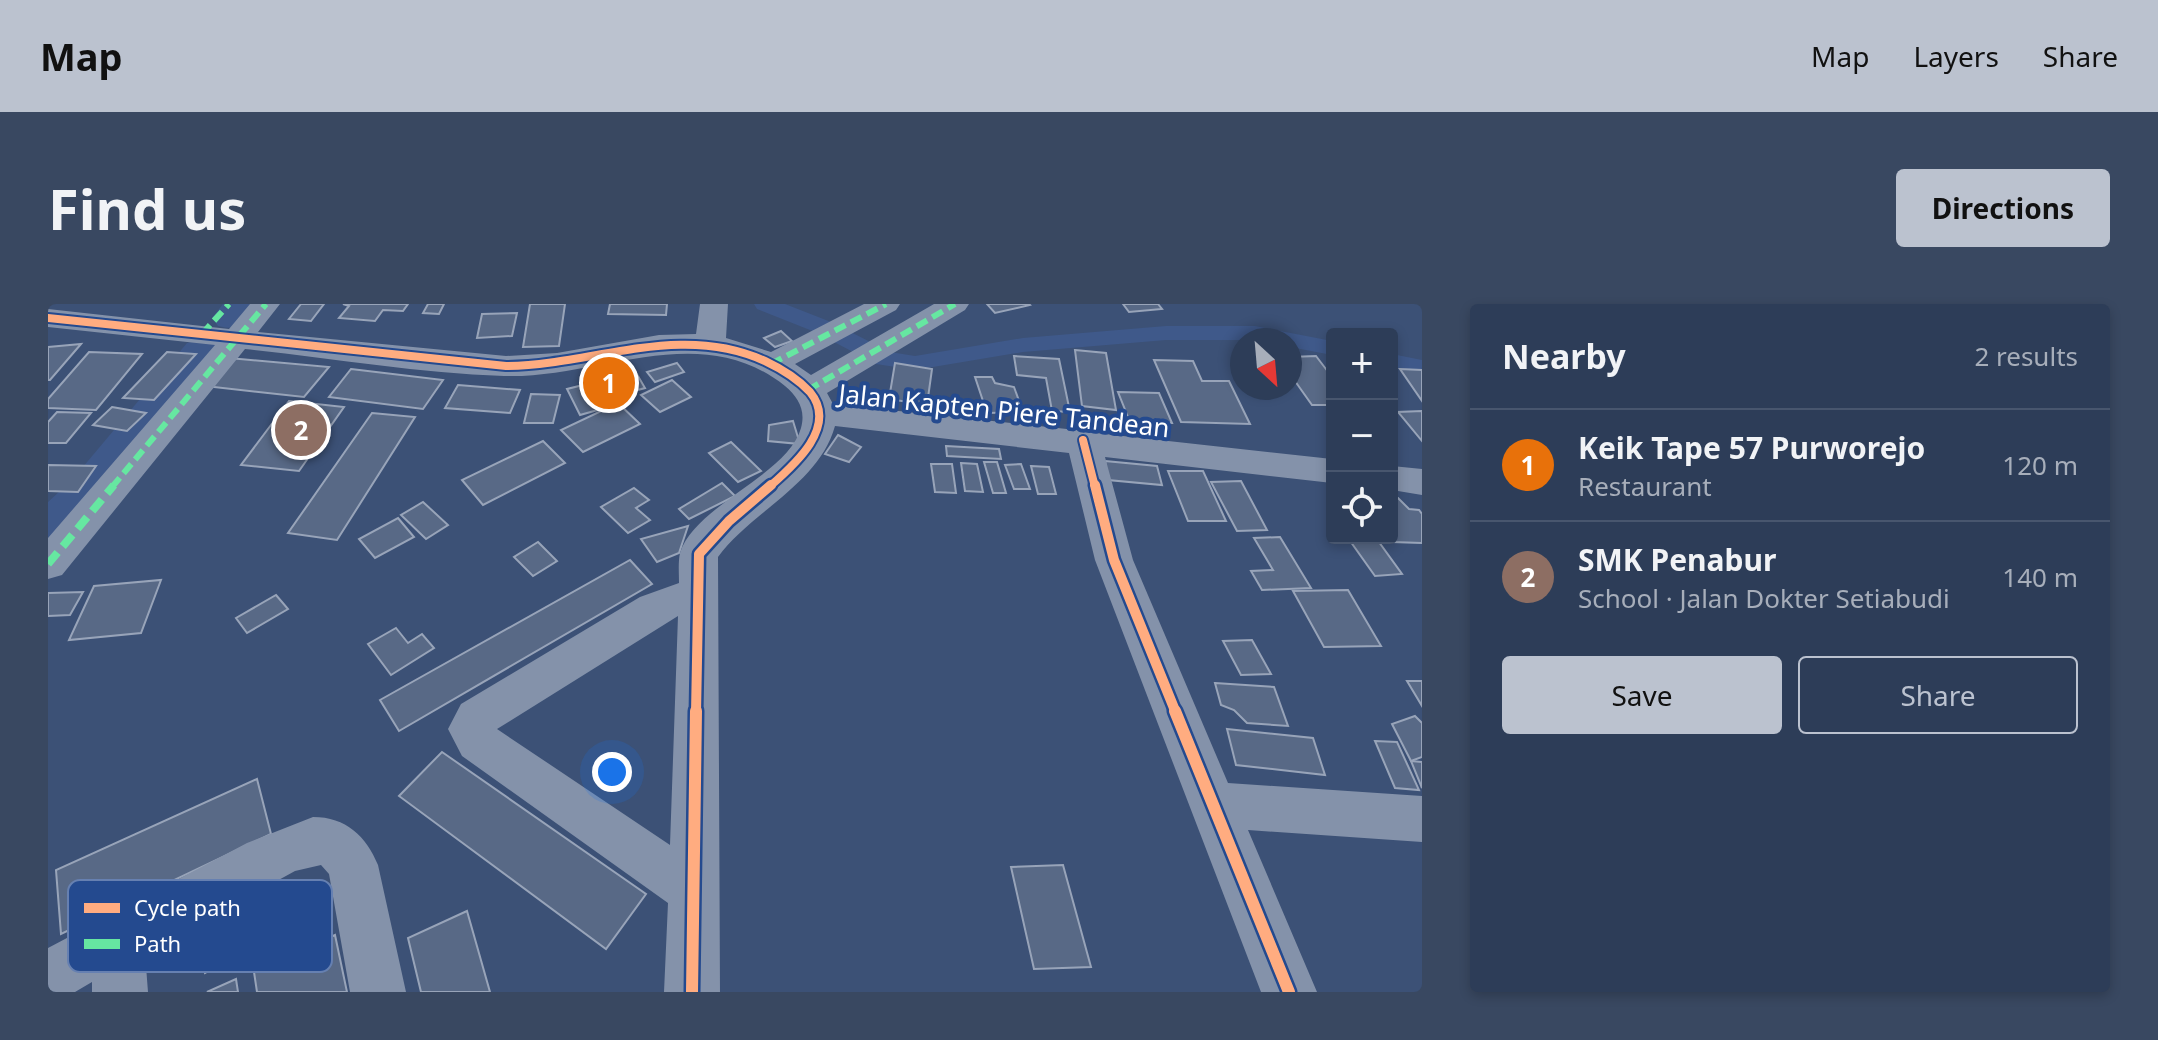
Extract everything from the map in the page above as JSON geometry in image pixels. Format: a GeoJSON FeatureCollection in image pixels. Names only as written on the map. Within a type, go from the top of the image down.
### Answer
{"type":"FeatureCollection","features":[{"type":"Feature","properties":{"kind":"street"},"geometry":{"type":"LineString","coordinates":[[48,564],[218,336],[229,304]]}},
{"type":"Feature","properties":{"kind":"street"},"geometry":{"type":"LineString","coordinates":[[218,336],[266,304]]}},
{"type":"Feature","properties":{"kind":"street"},"geometry":{"type":"LineString","coordinates":[[710,345],[714,304]]}},
{"type":"Feature","properties":{"kind":"street"},"geometry":{"type":"LineString","coordinates":[[771,364],[886,304]]}},
{"type":"Feature","properties":{"kind":"street"},"geometry":{"type":"LineString","coordinates":[[48,318],[507,366],[569,362],[660,346],[710,345],[771,364],[814,401],[844,369],[955,304]]}},
{"type":"Feature","properties":{"kind":"street","name":"Jalan Kapten Piere Tandean"},"geometry":{"type":"LineString","coordinates":[[692,992],[699,554],[708,538],[762,494],[804,454],[815,438],[814,401],[1083,440],[1326,470]]}},
{"type":"Feature","properties":{"kind":"street"},"geometry":{"type":"LineString","coordinates":[[1083,440],[1114,560],[1289,992]]}},
{"type":"Feature","properties":{"kind":"street"},"geometry":{"type":"LineString","coordinates":[[1398,479],[1422,482]]}},
{"type":"Feature","properties":{"kind":"street"},"geometry":{"type":"LineString","coordinates":[[694,891],[478,742],[471,729],[477,718],[636,619],[668,602],[697,593]]}},
{"type":"Feature","properties":{"kind":"street"},"geometry":{"type":"LineString","coordinates":[[1214,805],[1422,819]]}},
{"type":"Feature","properties":{"kind":"street"},"geometry":{"type":"LineString","coordinates":[[228,880],[300,843],[321,840],[337,844],[347,852],[353,865],[378,992]]}},
{"type":"Feature","properties":{"kind":"street"},"geometry":{"type":"LineString","coordinates":[[48,977],[68,966]]}},
{"type":"Feature","properties":{"kind":"street"},"geometry":{"type":"LineString","coordinates":[[119,972],[120,992]]}},
{"type":"Feature","properties":{"kind":"building"},"geometry":{"type":"Polygon","coordinates":[[[301,304],[324,304],[311,321],[289,319],[301,304]]]}},
{"type":"Feature","properties":{"kind":"building"},"geometry":{"type":"Polygon","coordinates":[[[343,304],[408,304],[403,311],[383,310],[375,321],[339,318],[349,306],[343,304]]]}},
{"type":"Feature","properties":{"kind":"building"},"geometry":{"type":"Polygon","coordinates":[[[428,304],[444,304],[439,314],[423,313],[428,304]]]}},
{"type":"Feature","properties":{"kind":"building"},"geometry":{"type":"Polygon","coordinates":[[[530,304],[565,304],[559,346],[523,347],[530,304]]]}},
{"type":"Feature","properties":{"kind":"building"},"geometry":{"type":"Polygon","coordinates":[[[610,304],[667,304],[666,315],[608,314],[610,304]]]}},
{"type":"Feature","properties":{"kind":"building"},"geometry":{"type":"Polygon","coordinates":[[[987,304],[1029,304],[1030,305],[995,313],[987,304]]]}},
{"type":"Feature","properties":{"kind":"building"},"geometry":{"type":"Polygon","coordinates":[[[1123,304],[1158,304],[1162,309],[1129,312],[1123,304]]]}},
{"type":"Feature","properties":{"kind":"building"},"geometry":{"type":"Polygon","coordinates":[[[517,313],[512,336],[477,338],[482,314],[517,313]]]}},
{"type":"Feature","properties":{"kind":"building"},"geometry":{"type":"Polygon","coordinates":[[[781,331],[792,341],[775,347],[764,338],[781,331]]]}},
{"type":"Feature","properties":{"kind":"building"},"geometry":{"type":"Polygon","coordinates":[[[81,344],[50,380],[48,380],[48,347],[81,344]]]}},
{"type":"Feature","properties":{"kind":"building"},"geometry":{"type":"Polygon","coordinates":[[[1075,350],[1106,353],[1116,410],[1082,406],[1075,350]]]}},
{"type":"Feature","properties":{"kind":"building"},"geometry":{"type":"Polygon","coordinates":[[[89,352],[142,354],[96,410],[48,408],[48,399],[89,352]]]}},
{"type":"Feature","properties":{"kind":"building"},"geometry":{"type":"Polygon","coordinates":[[[167,352],[196,354],[154,400],[123,398],[167,352]]]}},
{"type":"Feature","properties":{"kind":"building"},"geometry":{"type":"Polygon","coordinates":[[[1014,356],[1059,359],[1070,412],[1052,411],[1046,378],[1017,375],[1014,356]]]}},
{"type":"Feature","properties":{"kind":"building"},"geometry":{"type":"Polygon","coordinates":[[[1316,356],[1326,369],[1326,405],[1312,405],[1302,391],[1302,357],[1316,356]]]}},
{"type":"Feature","properties":{"kind":"building"},"geometry":{"type":"Polygon","coordinates":[[[229,358],[329,367],[304,397],[205,386],[229,358]]]}},
{"type":"Feature","properties":{"kind":"building"},"geometry":{"type":"Polygon","coordinates":[[[1154,360],[1193,361],[1202,381],[1229,381],[1230,400],[1238,400],[1250,424],[1181,422],[1154,360]]]}},
{"type":"Feature","properties":{"kind":"building"},"geometry":{"type":"Polygon","coordinates":[[[677,363],[684,372],[655,382],[647,372],[677,363]]]}},
{"type":"Feature","properties":{"kind":"building"},"geometry":{"type":"Polygon","coordinates":[[[895,363],[932,369],[927,405],[889,399],[895,363]]]}},
{"type":"Feature","properties":{"kind":"building"},"geometry":{"type":"Polygon","coordinates":[[[609,368],[614,377],[635,371],[645,388],[604,399],[608,407],[580,415],[567,389],[595,382],[590,373],[609,368]]]}},
{"type":"Feature","properties":{"kind":"building"},"geometry":{"type":"Polygon","coordinates":[[[351,369],[443,380],[423,409],[329,397],[351,369]]]}},
{"type":"Feature","properties":{"kind":"building"},"geometry":{"type":"Polygon","coordinates":[[[1400,369],[1422,370],[1422,401],[1400,369]]]}},
{"type":"Feature","properties":{"kind":"building"},"geometry":{"type":"Polygon","coordinates":[[[975,377],[992,377],[995,383],[1014,387],[1023,412],[987,413],[975,377]]]}},
{"type":"Feature","properties":{"kind":"building"},"geometry":{"type":"Polygon","coordinates":[[[672,380],[691,397],[660,412],[641,395],[672,380]]]}},
{"type":"Feature","properties":{"kind":"building"},"geometry":{"type":"Polygon","coordinates":[[[458,385],[520,390],[510,413],[445,408],[458,385]]]}},
{"type":"Feature","properties":{"kind":"building"},"geometry":{"type":"Polygon","coordinates":[[[1118,392],[1159,393],[1172,423],[1130,422],[1118,392]]]}},
{"type":"Feature","properties":{"kind":"building"},"geometry":{"type":"Polygon","coordinates":[[[531,394],[560,395],[553,423],[524,423],[531,394]]]}},
{"type":"Feature","properties":{"kind":"building"},"geometry":{"type":"Polygon","coordinates":[[[289,401],[344,407],[299,471],[241,465],[289,401]]]}},
{"type":"Feature","properties":{"kind":"building"},"geometry":{"type":"Polygon","coordinates":[[[618,403],[640,424],[583,452],[561,430],[618,403]]]}},
{"type":"Feature","properties":{"kind":"building"},"geometry":{"type":"Polygon","coordinates":[[[112,407],[146,413],[127,431],[93,425],[112,407]]]}},
{"type":"Feature","properties":{"kind":"building"},"geometry":{"type":"Polygon","coordinates":[[[937,408],[956,408],[954,419],[932,415],[937,408]]]}},
{"type":"Feature","properties":{"kind":"building"},"geometry":{"type":"Polygon","coordinates":[[[1422,411],[1422,441],[1398,412],[1422,411]]]}},
{"type":"Feature","properties":{"kind":"building"},"geometry":{"type":"Polygon","coordinates":[[[57,412],[91,413],[66,443],[48,443],[48,422],[57,412]]]}},
{"type":"Feature","properties":{"kind":"building"},"geometry":{"type":"Polygon","coordinates":[[[372,413],[415,417],[337,540],[288,533],[372,413]]]}},
{"type":"Feature","properties":{"kind":"building"},"geometry":{"type":"Polygon","coordinates":[[[793,421],[800,444],[768,441],[769,425],[793,421]]]}},
{"type":"Feature","properties":{"kind":"building"},"geometry":{"type":"Polygon","coordinates":[[[838,435],[861,447],[849,462],[825,454],[838,435]]]}},
{"type":"Feature","properties":{"kind":"building"},"geometry":{"type":"Polygon","coordinates":[[[543,441],[565,463],[483,505],[462,480],[543,441]]]}},
{"type":"Feature","properties":{"kind":"building"},"geometry":{"type":"Polygon","coordinates":[[[731,442],[761,471],[738,482],[709,453],[731,442]]]}},
{"type":"Feature","properties":{"kind":"building"},"geometry":{"type":"Polygon","coordinates":[[[946,446],[999,449],[1001,459],[947,456],[946,446]]]}},
{"type":"Feature","properties":{"kind":"building"},"geometry":{"type":"Polygon","coordinates":[[[1105,461],[1157,466],[1162,485],[1108,480],[1105,461]]]}},
{"type":"Feature","properties":{"kind":"building"},"geometry":{"type":"Polygon","coordinates":[[[984,462],[997,462],[1006,493],[993,493],[984,462]]]}},
{"type":"Feature","properties":{"kind":"building"},"geometry":{"type":"Polygon","coordinates":[[[961,463],[977,464],[983,492],[965,491],[961,463]]]}},
{"type":"Feature","properties":{"kind":"building"},"geometry":{"type":"Polygon","coordinates":[[[931,464],[952,464],[956,493],[935,492],[931,464]]]}},
{"type":"Feature","properties":{"kind":"building"},"geometry":{"type":"Polygon","coordinates":[[[1021,464],[1030,489],[1014,489],[1005,465],[1021,464]]]}},
{"type":"Feature","properties":{"kind":"building"},"geometry":{"type":"Polygon","coordinates":[[[48,465],[96,466],[78,492],[48,491],[48,465]]]}},
{"type":"Feature","properties":{"kind":"building"},"geometry":{"type":"Polygon","coordinates":[[[1031,466],[1049,467],[1056,494],[1038,494],[1031,466]]]}},
{"type":"Feature","properties":{"kind":"building"},"geometry":{"type":"Polygon","coordinates":[[[1168,471],[1203,471],[1226,521],[1188,521],[1168,471]]]}},
{"type":"Feature","properties":{"kind":"building"},"geometry":{"type":"Polygon","coordinates":[[[1241,481],[1267,530],[1237,531],[1211,482],[1241,481]]]}},
{"type":"Feature","properties":{"kind":"building"},"geometry":{"type":"Polygon","coordinates":[[[722,483],[735,496],[689,519],[679,509],[722,483]]]}},
{"type":"Feature","properties":{"kind":"building"},"geometry":{"type":"Polygon","coordinates":[[[634,488],[649,500],[636,508],[650,520],[628,533],[601,507],[634,488]]]}},
{"type":"Feature","properties":{"kind":"building"},"geometry":{"type":"Polygon","coordinates":[[[1398,498],[1409,509],[1419,510],[1422,514],[1422,543],[1398,542],[1398,498]]]}},
{"type":"Feature","properties":{"kind":"building"},"geometry":{"type":"Polygon","coordinates":[[[423,502],[448,525],[426,539],[401,515],[423,502]]]}},
{"type":"Feature","properties":{"kind":"building"},"geometry":{"type":"Polygon","coordinates":[[[398,518],[414,537],[375,558],[359,539],[398,518]]]}},
{"type":"Feature","properties":{"kind":"building"},"geometry":{"type":"Polygon","coordinates":[[[688,526],[679,553],[657,562],[641,539],[688,526]]]}},
{"type":"Feature","properties":{"kind":"building"},"geometry":{"type":"Polygon","coordinates":[[[1280,537],[1311,588],[1262,590],[1251,571],[1273,570],[1254,538],[1280,537]]]}},
{"type":"Feature","properties":{"kind":"building"},"geometry":{"type":"Polygon","coordinates":[[[538,542],[557,561],[533,576],[514,557],[538,542]]]}},
{"type":"Feature","properties":{"kind":"building"},"geometry":{"type":"Polygon","coordinates":[[[1352,544],[1380,544],[1402,574],[1375,576],[1352,544]]]}},
{"type":"Feature","properties":{"kind":"building"},"geometry":{"type":"Polygon","coordinates":[[[630,560],[652,584],[399,731],[380,700],[630,560]]]}},
{"type":"Feature","properties":{"kind":"building"},"geometry":{"type":"Polygon","coordinates":[[[161,580],[141,633],[69,640],[94,586],[161,580]]]}},
{"type":"Feature","properties":{"kind":"building"},"geometry":{"type":"Polygon","coordinates":[[[1348,590],[1381,646],[1324,647],[1293,591],[1348,590]]]}},
{"type":"Feature","properties":{"kind":"building"},"geometry":{"type":"Polygon","coordinates":[[[83,592],[70,615],[48,616],[48,593],[83,592]]]}},
{"type":"Feature","properties":{"kind":"building"},"geometry":{"type":"Polygon","coordinates":[[[276,595],[288,609],[247,633],[236,618],[276,595]]]}},
{"type":"Feature","properties":{"kind":"building"},"geometry":{"type":"Polygon","coordinates":[[[396,628],[408,643],[422,634],[434,648],[391,675],[368,644],[396,628]]]}},
{"type":"Feature","properties":{"kind":"building"},"geometry":{"type":"Polygon","coordinates":[[[1252,640],[1271,674],[1241,675],[1223,641],[1252,640]]]}},
{"type":"Feature","properties":{"kind":"building"},"geometry":{"type":"Polygon","coordinates":[[[1407,681],[1422,681],[1422,706],[1407,681]]]}},
{"type":"Feature","properties":{"kind":"building"},"geometry":{"type":"Polygon","coordinates":[[[1215,683],[1274,687],[1288,726],[1247,723],[1234,710],[1221,705],[1215,683]]]}},
{"type":"Feature","properties":{"kind":"building"},"geometry":{"type":"Polygon","coordinates":[[[1415,716],[1422,723],[1422,757],[1411,761],[1392,724],[1415,716]]]}},
{"type":"Feature","properties":{"kind":"building"},"geometry":{"type":"Polygon","coordinates":[[[1227,729],[1313,738],[1325,775],[1236,765],[1227,729]]]}},
{"type":"Feature","properties":{"kind":"building"},"geometry":{"type":"Polygon","coordinates":[[[1375,741],[1397,742],[1419,790],[1395,788],[1375,741]]]}},
{"type":"Feature","properties":{"kind":"building"},"geometry":{"type":"Polygon","coordinates":[[[442,752],[646,894],[606,949],[399,796],[442,752]]]}},
{"type":"Feature","properties":{"kind":"building"},"geometry":{"type":"Polygon","coordinates":[[[1411,761],[1422,762],[1422,788],[1411,761]]]}},
{"type":"Feature","properties":{"kind":"building"},"geometry":{"type":"Polygon","coordinates":[[[257,779],[271,834],[174,880],[68,880],[68,931],[61,934],[56,870],[257,779]]]}},
{"type":"Feature","properties":{"kind":"building"},"geometry":{"type":"Polygon","coordinates":[[[1063,865],[1091,967],[1034,969],[1011,867],[1063,865]]]}},
{"type":"Feature","properties":{"kind":"building"},"geometry":{"type":"Polygon","coordinates":[[[467,911],[490,992],[421,992],[408,938],[467,911]]]}},
{"type":"Feature","properties":{"kind":"building"},"geometry":{"type":"Polygon","coordinates":[[[335,935],[347,992],[257,992],[254,972],[332,972],[332,936],[335,935]]]}},
{"type":"Feature","properties":{"kind":"building"},"geometry":{"type":"Polygon","coordinates":[[[236,979],[238,992],[207,992],[236,979]]]}},
{"type":"Feature","properties":{"kind":"waterway"},"geometry":{"type":"LineString","coordinates":[[232,318],[244,304]]}},
{"type":"Feature","properties":{"kind":"waterway"},"geometry":{"type":"LineString","coordinates":[[765,304],[823,327],[884,359],[915,363],[1023,345],[1166,333],[1255,333],[1326,347]]}},
{"type":"Feature","properties":{"kind":"waterway"},"geometry":{"type":"LineString","coordinates":[[48,531],[89,492],[202,352]]}},
{"type":"Feature","properties":{"kind":"waterway"},"geometry":{"type":"LineString","coordinates":[[1398,362],[1422,367]]}},
{"type":"Feature","properties":{"kind":"marked path"},"geometry":{"type":"LineString","coordinates":[[202,334],[229,304]]}},
{"type":"Feature","properties":{"kind":"marked path"},"geometry":{"type":"LineString","coordinates":[[48,564],[266,304]]}},
{"type":"Feature","properties":{"kind":"marked path"},"geometry":{"type":"LineString","coordinates":[[771,364],[886,304]]}},
{"type":"Feature","properties":{"kind":"marked path"},"geometry":{"type":"LineString","coordinates":[[808,390],[955,304]]}},
{"type":"Feature","properties":{"kind":"cycle path"},"geometry":{"type":"LineString","coordinates":[[48,318],[506,366],[557,363],[659,344],[710,344],[757,357],[804,385],[814,397],[819,410],[818,429],[808,448],[711,538],[699,554],[692,992]]}},
{"type":"Feature","properties":{"kind":"cycle path"},"geometry":{"type":"LineString","coordinates":[[1083,440],[1114,560],[1289,992]]}},
{"type":"Feature","properties":{"kind":"place","name":"Keik Tape 57 Purworejo"},"geometry":{"type":"Point","coordinates":[609,383]}},
{"type":"Feature","properties":{"kind":"place","name":"SMK Penabur"},"geometry":{"type":"Point","coordinates":[301,430]}}]}
